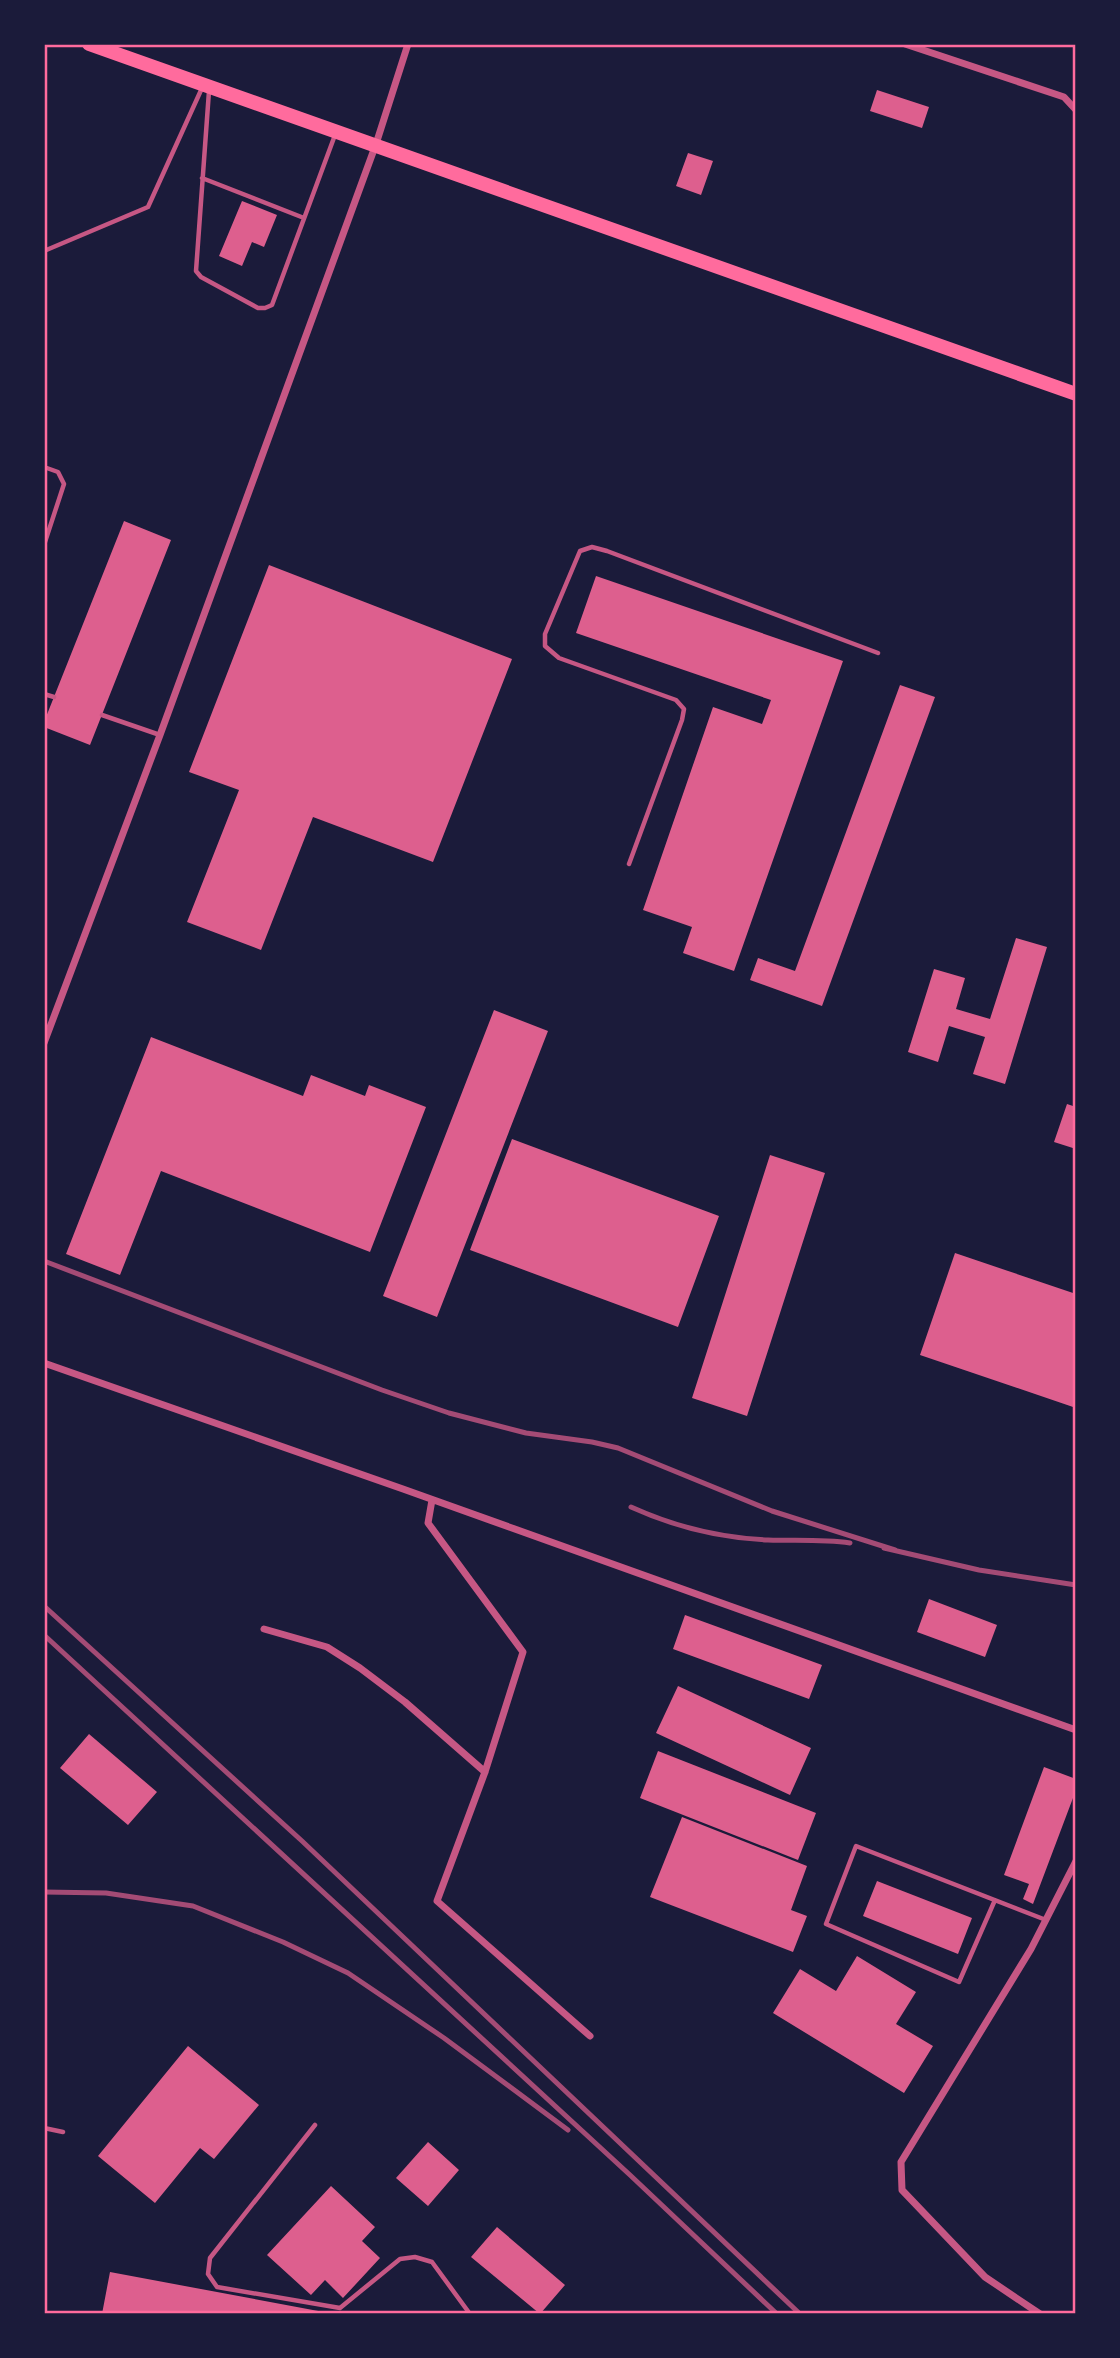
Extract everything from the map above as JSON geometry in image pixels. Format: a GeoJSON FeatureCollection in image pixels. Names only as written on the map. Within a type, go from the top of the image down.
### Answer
{"type":"FeatureCollection","features":[{"type":"Feature","properties":{"kind":"main road"},"geometry":{"type":"LineString","coordinates":[[89,44],[1076,394]]}},
{"type":"Feature","properties":{"kind":"street"},"geometry":{"type":"LineString","coordinates":[[44,1043],[376,145],[408,44]]}},
{"type":"Feature","properties":{"kind":"street"},"geometry":{"type":"LineString","coordinates":[[905,44],[1064,97],[1076,110]]}},
{"type":"Feature","properties":{"kind":"street"},"geometry":{"type":"LineString","coordinates":[[44,1363],[1076,1730]]}},
{"type":"Feature","properties":{"kind":"street"},"geometry":{"type":"LineString","coordinates":[[432,1500],[428,1523],[523,1652],[485,1772],[437,1902],[590,2036]]}},
{"type":"Feature","properties":{"kind":"street"},"geometry":{"type":"LineString","coordinates":[[264,1629],[327,1647],[360,1668],[405,1702],[485,1772]]}},
{"type":"Feature","properties":{"kind":"street"},"geometry":{"type":"LineString","coordinates":[[1040,2314],[985,2277],[902,2190],[901,2162],[1031,1949],[1076,1861]]}},
{"type":"Feature","properties":{"kind":"lane"},"geometry":{"type":"LineString","coordinates":[[206,86],[196,271],[201,277],[258,308],[272,305],[336,131]]}},
{"type":"Feature","properties":{"kind":"lane"},"geometry":{"type":"LineString","coordinates":[[44,251],[148,207],[206,86]]}},
{"type":"Feature","properties":{"kind":"lane"},"geometry":{"type":"LineString","coordinates":[[202,178],[304,218]]}},
{"type":"Feature","properties":{"kind":"lane"},"geometry":{"type":"LineString","coordinates":[[44,467],[58,472],[64,484],[44,545]]}},
{"type":"Feature","properties":{"kind":"lane"},"geometry":{"type":"LineString","coordinates":[[629,864],[684,709],[676,700],[559,658],[545,646],[545,634],[580,551],[592,547],[607,551],[878,653]]}},
{"type":"Feature","properties":{"kind":"lane"},"geometry":{"type":"LineString","coordinates":[[44,694],[54,697]]}},
{"type":"Feature","properties":{"kind":"lane"},"geometry":{"type":"LineString","coordinates":[[102,715],[160,735]]}},
{"type":"Feature","properties":{"kind":"lane"},"geometry":{"type":"LineString","coordinates":[[995,1900],[958,1982],[826,1924],[856,1846],[995,1900],[1046,1920]]}},
{"type":"Feature","properties":{"kind":"lane"},"geometry":{"type":"LineString","coordinates":[[315,2125],[210,2258],[208,2274],[217,2287],[340,2308],[400,2259],[415,2256],[432,2262],[470,2314]]}},
{"type":"Feature","properties":{"kind":"lane"},"geometry":{"type":"LineString","coordinates":[[44,2129],[63,2132]]}},
{"type":"Feature","properties":{"kind":"building"},"geometry":{"type":"Polygon","coordinates":[[[877,90],[929,107],[922,128],[870,111],[877,90]]]}},
{"type":"Feature","properties":{"kind":"building"},"geometry":{"type":"Polygon","coordinates":[[[688,153],[713,161],[701,195],[676,186],[688,153]]]}},
{"type":"Feature","properties":{"kind":"building"},"geometry":{"type":"Polygon","coordinates":[[[242,201],[277,215],[264,247],[252,242],[242,266],[219,256],[242,201]]]}},
{"type":"Feature","properties":{"kind":"building"},"geometry":{"type":"Polygon","coordinates":[[[124,521],[171,540],[90,745],[44,727],[44,722],[124,521]]]}},
{"type":"Feature","properties":{"kind":"building"},"geometry":{"type":"Polygon","coordinates":[[[269,565],[512,659],[433,862],[313,817],[261,950],[187,922],[239,790],[189,772],[269,565]]]}},
{"type":"Feature","properties":{"kind":"building"},"geometry":{"type":"Polygon","coordinates":[[[596,576],[843,661],[734,971],[683,953],[692,927],[643,910],[713,707],[762,724],[771,700],[576,633],[596,576]]]}},
{"type":"Feature","properties":{"kind":"building"},"geometry":{"type":"Polygon","coordinates":[[[900,685],[935,697],[822,1006],[750,980],[758,958],[795,971],[900,685]]]}},
{"type":"Feature","properties":{"kind":"building"},"geometry":{"type":"Polygon","coordinates":[[[1016,938],[1047,947],[1005,1084],[973,1074],[985,1037],[949,1026],[938,1062],[908,1052],[934,969],[965,978],[956,1009],[990,1019],[1016,938]]]}},
{"type":"Feature","properties":{"kind":"building"},"geometry":{"type":"Polygon","coordinates":[[[494,1010],[548,1031],[437,1317],[383,1296],[494,1010]]]}},
{"type":"Feature","properties":{"kind":"building"},"geometry":{"type":"Polygon","coordinates":[[[151,1037],[303,1096],[311,1075],[365,1096],[369,1085],[426,1107],[370,1252],[161,1171],[120,1275],[66,1254],[151,1037]]]}},
{"type":"Feature","properties":{"kind":"building"},"geometry":{"type":"Polygon","coordinates":[[[1067,1104],[1076,1107],[1076,1149],[1054,1142],[1067,1104]]]}},
{"type":"Feature","properties":{"kind":"building"},"geometry":{"type":"Polygon","coordinates":[[[512,1139],[719,1216],[678,1327],[470,1250],[512,1139]]]}},
{"type":"Feature","properties":{"kind":"building"},"geometry":{"type":"Polygon","coordinates":[[[770,1155],[825,1173],[747,1416],[692,1398],[770,1155]]]}},
{"type":"Feature","properties":{"kind":"building"},"geometry":{"type":"Polygon","coordinates":[[[955,1253],[1076,1294],[1076,1408],[920,1355],[955,1253]]]}},
{"type":"Feature","properties":{"kind":"building"},"geometry":{"type":"Polygon","coordinates":[[[929,1599],[997,1625],[985,1657],[917,1632],[929,1599]]]}},
{"type":"Feature","properties":{"kind":"building"},"geometry":{"type":"Polygon","coordinates":[[[685,1615],[822,1665],[809,1699],[673,1649],[685,1615]]]}},
{"type":"Feature","properties":{"kind":"building"},"geometry":{"type":"Polygon","coordinates":[[[678,1686],[811,1748],[790,1795],[656,1733],[678,1686]]]}},
{"type":"Feature","properties":{"kind":"building"},"geometry":{"type":"Polygon","coordinates":[[[89,1734],[157,1792],[128,1825],[60,1768],[89,1734]]]}},
{"type":"Feature","properties":{"kind":"building"},"geometry":{"type":"Polygon","coordinates":[[[658,1751],[816,1813],[798,1860],[640,1798],[658,1751]]]}},
{"type":"Feature","properties":{"kind":"building"},"geometry":{"type":"Polygon","coordinates":[[[1044,1767],[1076,1779],[1076,1790],[1033,1904],[1023,1899],[1029,1884],[1004,1875],[1044,1767]]]}},
{"type":"Feature","properties":{"kind":"building"},"geometry":{"type":"Polygon","coordinates":[[[682,1817],[807,1866],[791,1910],[807,1916],[793,1952],[650,1897],[682,1817]]]}},
{"type":"Feature","properties":{"kind":"building"},"geometry":{"type":"Polygon","coordinates":[[[877,1881],[972,1918],[958,1954],[863,1916],[877,1881]]]}},
{"type":"Feature","properties":{"kind":"building"},"geometry":{"type":"Polygon","coordinates":[[[857,1956],[916,1992],[896,2024],[933,2046],[904,2093],[773,2013],[800,1969],[836,1991],[857,1956]]]}},
{"type":"Feature","properties":{"kind":"building"},"geometry":{"type":"Polygon","coordinates":[[[188,2046],[259,2105],[214,2159],[200,2148],[155,2203],[98,2156],[188,2046]]]}},
{"type":"Feature","properties":{"kind":"building"},"geometry":{"type":"Polygon","coordinates":[[[428,2142],[459,2170],[428,2206],[396,2178],[428,2142]]]}},
{"type":"Feature","properties":{"kind":"building"},"geometry":{"type":"Polygon","coordinates":[[[331,2186],[375,2227],[362,2241],[380,2258],[343,2298],[325,2280],[311,2295],[267,2255],[331,2186]]]}},
{"type":"Feature","properties":{"kind":"building"},"geometry":{"type":"Polygon","coordinates":[[[497,2227],[565,2285],[540,2314],[471,2257],[497,2227]]]}},
{"type":"Feature","properties":{"kind":"building"},"geometry":{"type":"Polygon","coordinates":[[[110,2272],[329,2313],[329,2314],[102,2314],[110,2272]]]}},
{"type":"Feature","properties":{"kind":"railway"},"geometry":{"type":"LineString","coordinates":[[44,1261],[449,1413],[526,1433],[618,1448],[772,1511],[895,1550]]}},
{"type":"Feature","properties":{"kind":"railway"},"geometry":{"type":"LineString","coordinates":[[631,1507],[681,1526],[733,1537],[850,1543]]}},
{"type":"Feature","properties":{"kind":"railway"},"geometry":{"type":"LineString","coordinates":[[884,1548],[979,1570],[1076,1585]]}},
{"type":"Feature","properties":{"kind":"railway"},"geometry":{"type":"LineString","coordinates":[[44,1606],[302,1841],[800,2314]]}},
{"type":"Feature","properties":{"kind":"railway"},"geometry":{"type":"LineString","coordinates":[[44,1635],[777,2314]]}},
{"type":"Feature","properties":{"kind":"railway"},"geometry":{"type":"LineString","coordinates":[[44,1892],[106,1893],[193,1906],[283,1942],[348,1973],[444,2038],[568,2130]]}}]}
